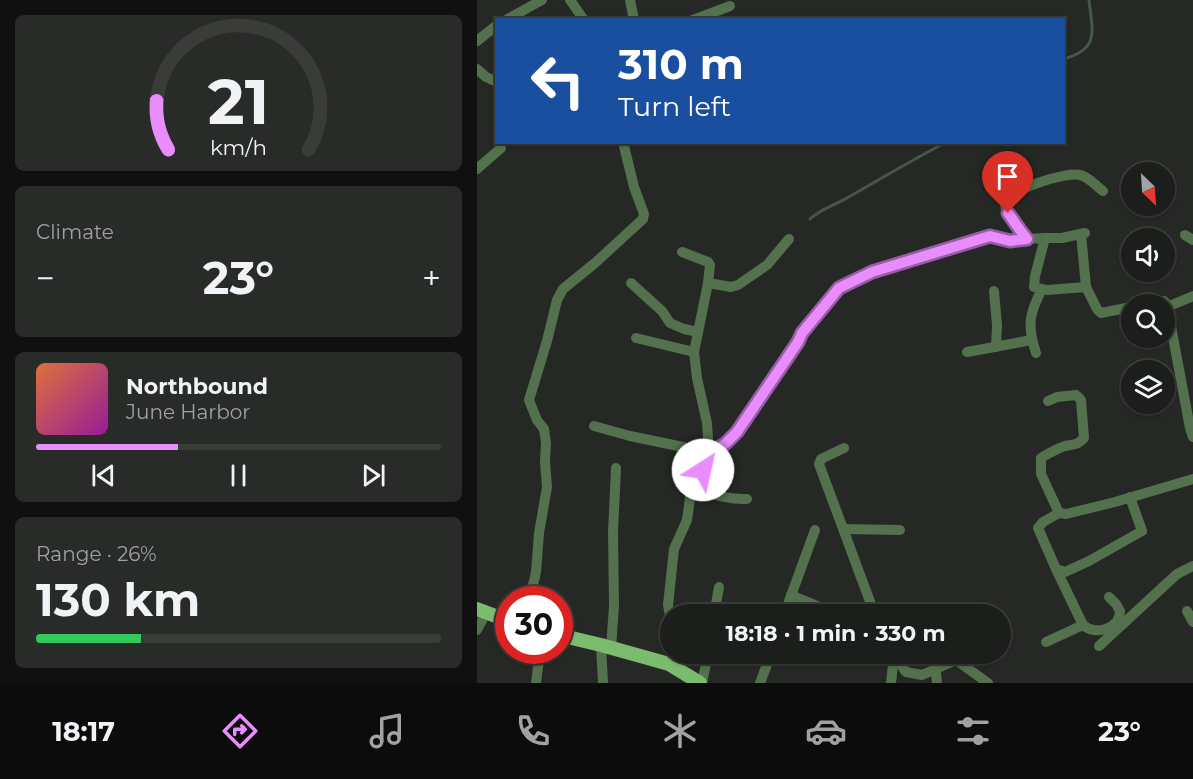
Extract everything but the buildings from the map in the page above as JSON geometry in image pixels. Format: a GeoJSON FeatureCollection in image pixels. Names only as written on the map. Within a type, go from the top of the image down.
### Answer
{"type":"FeatureCollection","features":[{"type":"Feature","properties":{"kind":"main road"},"geometry":{"type":"LineString","coordinates":[[573,638],[660,657]]}},
{"type":"Feature","properties":{"kind":"main road"},"geometry":{"type":"LineString","coordinates":[[676,664],[701,683]]}},
{"type":"Feature","properties":{"kind":"street"},"geometry":{"type":"LineString","coordinates":[[509,18],[542,0]]}},
{"type":"Feature","properties":{"kind":"street"},"geometry":{"type":"LineString","coordinates":[[570,0],[583,18]]}},
{"type":"Feature","properties":{"kind":"street"},"geometry":{"type":"LineString","coordinates":[[630,0],[634,18]]}},
{"type":"Feature","properties":{"kind":"street"},"geometry":{"type":"LineString","coordinates":[[698,18],[730,6]]}},
{"type":"Feature","properties":{"kind":"street"},"geometry":{"type":"LineString","coordinates":[[477,41],[495,27]]}},
{"type":"Feature","properties":{"kind":"street"},"geometry":{"type":"LineString","coordinates":[[477,69],[495,81]]}},
{"type":"Feature","properties":{"kind":"street"},"geometry":{"type":"LineString","coordinates":[[532,586],[546,494],[546,443],[544,429],[537,420],[529,400],[557,300],[563,289],[643,219],[644,214],[634,187],[623,144]]}},
{"type":"Feature","properties":{"kind":"street"},"geometry":{"type":"LineString","coordinates":[[477,169],[501,148]]}},
{"type":"Feature","properties":{"kind":"street"},"geometry":{"type":"LineString","coordinates":[[1027,239],[1008,213],[1005,205],[1011,195],[1056,177],[1079,174],[1103,191]]}},
{"type":"Feature","properties":{"kind":"street"},"geometry":{"type":"LineString","coordinates":[[594,426],[683,447],[690,454],[707,455],[725,444],[737,432],[802,333],[839,288],[872,272],[990,236],[1010,241],[1062,238],[1083,233],[1086,287],[1097,309],[1101,313],[1121,309]]}},
{"type":"Feature","properties":{"kind":"street"},"geometry":{"type":"LineString","coordinates":[[1045,238],[1034,287],[1047,290],[1086,287]]}},
{"type":"Feature","properties":{"kind":"street"},"geometry":{"type":"LineString","coordinates":[[708,283],[738,285],[768,265],[789,239]]}},
{"type":"Feature","properties":{"kind":"street"},"geometry":{"type":"LineString","coordinates":[[667,604],[674,549],[687,520],[690,498],[698,486],[703,470],[708,439],[694,352],[710,265],[708,262],[682,252]]}},
{"type":"Feature","properties":{"kind":"street"},"geometry":{"type":"LineString","coordinates":[[631,283],[662,311],[670,323],[698,332]]}},
{"type":"Feature","properties":{"kind":"street"},"geometry":{"type":"LineString","coordinates":[[1036,353],[1032,340],[1030,315],[1042,289]]}},
{"type":"Feature","properties":{"kind":"street"},"geometry":{"type":"LineString","coordinates":[[994,291],[996,347]]}},
{"type":"Feature","properties":{"kind":"street"},"geometry":{"type":"LineString","coordinates":[[1175,304],[1193,296]]}},
{"type":"Feature","properties":{"kind":"street"},"geometry":{"type":"LineString","coordinates":[[636,338],[694,352]]}},
{"type":"Feature","properties":{"kind":"street"},"geometry":{"type":"LineString","coordinates":[[967,352],[1032,340]]}},
{"type":"Feature","properties":{"kind":"street"},"geometry":{"type":"LineString","coordinates":[[1175,347],[1193,437]]}},
{"type":"Feature","properties":{"kind":"street"},"geometry":{"type":"LineString","coordinates":[[1048,401],[1076,394],[1081,400],[1084,438],[1077,444],[1066,446],[1041,458],[1041,474],[1059,513]]}},
{"type":"Feature","properties":{"kind":"street"},"geometry":{"type":"LineString","coordinates":[[844,448],[821,459],[819,464],[871,604]]}},
{"type":"Feature","properties":{"kind":"street"},"geometry":{"type":"LineString","coordinates":[[603,683],[606,646],[614,606],[613,531],[616,468]]}},
{"type":"Feature","properties":{"kind":"street"},"geometry":{"type":"LineString","coordinates":[[1109,597],[1120,611],[1119,620],[1114,625],[1098,631],[1088,630],[1083,625],[1038,528],[1043,522],[1059,513],[1066,514],[1193,479]]}},
{"type":"Feature","properties":{"kind":"street"},"geometry":{"type":"LineString","coordinates":[[695,489],[723,497],[747,499]]}},
{"type":"Feature","properties":{"kind":"street"},"geometry":{"type":"LineString","coordinates":[[1056,569],[1065,572],[1142,531],[1130,497]]}},
{"type":"Feature","properties":{"kind":"street"},"geometry":{"type":"LineString","coordinates":[[844,529],[900,530]]}},
{"type":"Feature","properties":{"kind":"street"},"geometry":{"type":"LineString","coordinates":[[788,604],[815,530]]}},
{"type":"Feature","properties":{"kind":"street"},"geometry":{"type":"LineString","coordinates":[[1099,646],[1177,574],[1193,566]]}},
{"type":"Feature","properties":{"kind":"street"},"geometry":{"type":"LineString","coordinates":[[716,604],[719,587]]}},
{"type":"Feature","properties":{"kind":"street"},"geometry":{"type":"LineString","coordinates":[[791,595],[813,604]]}},
{"type":"Feature","properties":{"kind":"street"},"geometry":{"type":"LineString","coordinates":[[477,630],[481,611]]}},
{"type":"Feature","properties":{"kind":"street"},"geometry":{"type":"LineString","coordinates":[[1187,611],[1193,622]]}},
{"type":"Feature","properties":{"kind":"street"},"geometry":{"type":"LineString","coordinates":[[1046,642],[1083,625]]}},
{"type":"Feature","properties":{"kind":"street"},"geometry":{"type":"LineString","coordinates":[[536,683],[538,664]]}},
{"type":"Feature","properties":{"kind":"street"},"geometry":{"type":"LineString","coordinates":[[701,683],[706,664]]}},
{"type":"Feature","properties":{"kind":"street"},"geometry":{"type":"LineString","coordinates":[[760,683],[767,664]]}},
{"type":"Feature","properties":{"kind":"street"},"geometry":{"type":"LineString","coordinates":[[891,683],[893,664]]}},
{"type":"Feature","properties":{"kind":"street"},"geometry":{"type":"LineString","coordinates":[[900,664],[906,672],[922,675],[945,664]]}},
{"type":"Feature","properties":{"kind":"street"},"geometry":{"type":"LineString","coordinates":[[935,664],[937,683]]}},
{"type":"Feature","properties":{"kind":"street"},"geometry":{"type":"LineString","coordinates":[[967,664],[988,683]]}},
{"type":"Feature","properties":{"kind":"waterway"},"geometry":{"type":"LineString","coordinates":[[1065,58],[1084,50],[1089,44],[1092,29],[1089,0]]}},
{"type":"Feature","properties":{"kind":"waterway"},"geometry":{"type":"LineString","coordinates":[[810,219],[943,144]]}},
{"type":"Feature","properties":{"kind":"route"},"geometry":{"type":"LineString","coordinates":[[703,470],[707,455],[725,444],[737,432],[802,333],[839,288],[872,272],[990,236],[1010,241],[1027,239],[1008,213]]}}]}
